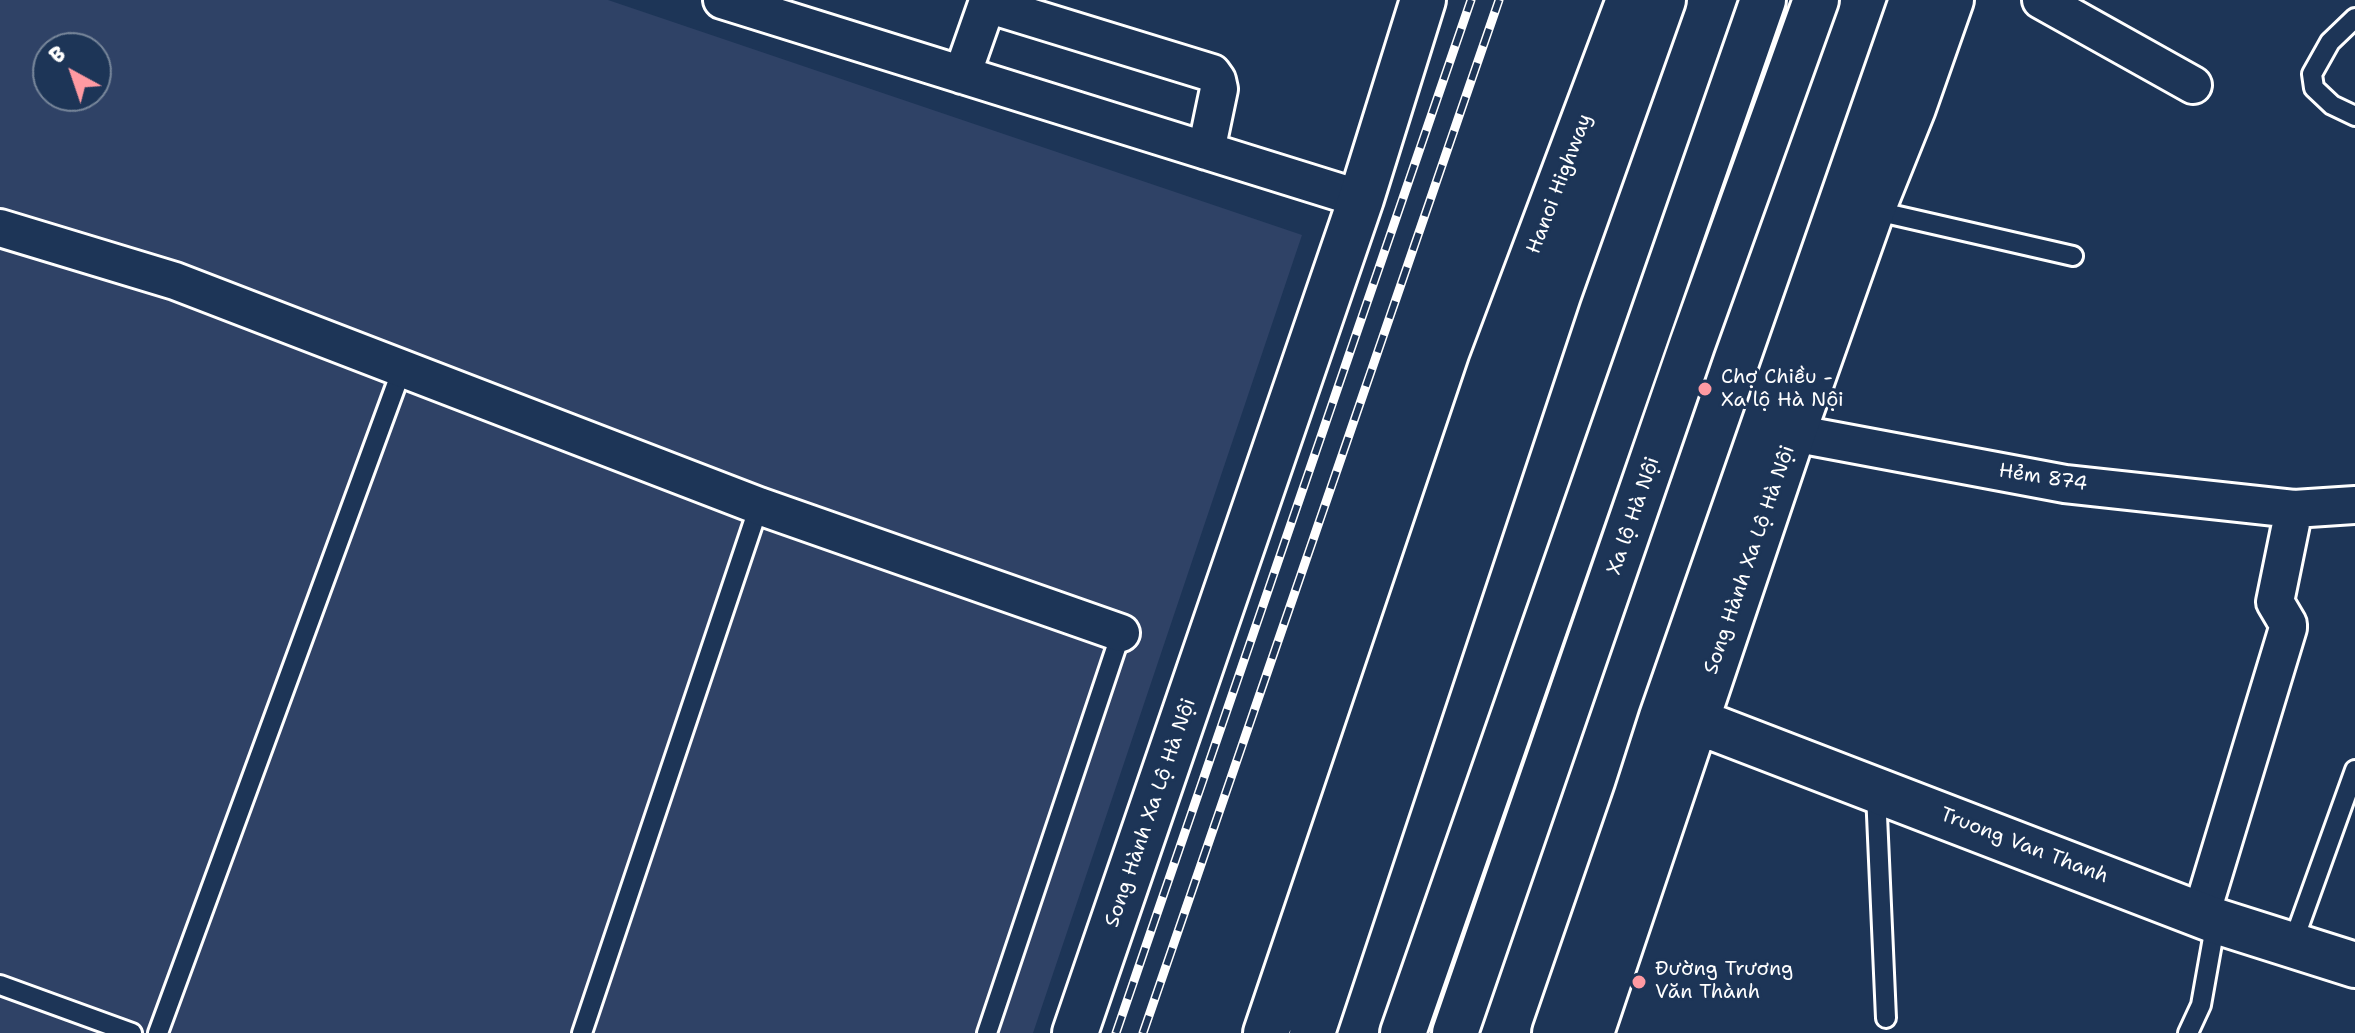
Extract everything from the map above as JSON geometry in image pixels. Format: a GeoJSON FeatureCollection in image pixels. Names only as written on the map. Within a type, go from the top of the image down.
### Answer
{"type":"FeatureCollection","features":[{"type":"Feature","properties":{"kind":"main road","name":"Song Hành Xa Lộ Hà Nội"},"geometry":{"type":"LineString","coordinates":[[1075,1033],[1361,199],[1423,0]]}},
{"type":"Feature","properties":{"kind":"main road","name":"Hanoi Highway"},"geometry":{"type":"LineString","coordinates":[[1491,367],[1629,0]]}},
{"type":"Feature","properties":{"kind":"main road"},"geometry":{"type":"LineString","coordinates":[[1312,1033],[1558,295],[1663,0]]}},
{"type":"Feature","properties":{"kind":"main road"},"geometry":{"type":"LineString","coordinates":[[1403,1033],[1763,0]]}},
{"type":"Feature","properties":{"kind":"main road","name":"Xa lộ Hà Nội"},"geometry":{"type":"LineString","coordinates":[[1455,1033],[1692,345],[1816,0]]}},
{"type":"Feature","properties":{"kind":"main road","name":"Song Hành Xa Lộ Hà Nội"},"geometry":{"type":"LineString","coordinates":[[1591,1033],[1677,721],[1912,0]]}},
{"type":"Feature","properties":{"kind":"main road","name":"Song Hành Xa Lộ Hà Nội"},"geometry":{"type":"LineString","coordinates":[[1555,1033],[1637,795],[1677,721],[1793,433],[1951,0]]}},
{"type":"Feature","properties":{"kind":"main road"},"geometry":{"type":"LineString","coordinates":[[1266,1033],[1491,367],[1558,295]]}},
{"type":"Feature","properties":{"kind":"main road","name":"Truong Van Thanh"},"geometry":{"type":"LineString","coordinates":[[1677,721],[1717,729],[2208,918],[2355,965]]}},
{"type":"Feature","properties":{"kind":"street"},"geometry":{"type":"LineString","coordinates":[[722,0],[1361,199]]}},
{"type":"Feature","properties":{"kind":"street"},"geometry":{"type":"LineString","coordinates":[[2041,0],[2193,85]]}},
{"type":"Feature","properties":{"kind":"street"},"geometry":{"type":"LineString","coordinates":[[962,75],[988,2],[1212,73],[1219,89],[1206,151]]}},
{"type":"Feature","properties":{"kind":"street"},"geometry":{"type":"LineString","coordinates":[[0,228],[175,281],[759,506],[1121,633]]}},
{"type":"Feature","properties":{"kind":"street","name":"Hẻm 874"},"geometry":{"type":"LineString","coordinates":[[1793,433],[2065,484],[2294,509],[2355,505]]}},
{"type":"Feature","properties":{"kind":"street"},"geometry":{"type":"LineString","coordinates":[[2208,918],[2288,628],[2275,602],[2294,509]]}},
{"type":"Feature","properties":{"kind":"lane"},"geometry":{"type":"LineString","coordinates":[[2355,18],[2330,42],[2312,74],[2314,88],[2332,105],[2355,116]]}},
{"type":"Feature","properties":{"kind":"lane"},"geometry":{"type":"LineString","coordinates":[[1872,210],[2073,256]]}},
{"type":"Feature","properties":{"kind":"lane"},"geometry":{"type":"LineString","coordinates":[[158,1033],[402,369]]}},
{"type":"Feature","properties":{"kind":"lane"},"geometry":{"type":"LineString","coordinates":[[582,1033],[759,506]]}},
{"type":"Feature","properties":{"kind":"lane"},"geometry":{"type":"LineString","coordinates":[[987,1033],[1121,633]]}},
{"type":"Feature","properties":{"kind":"lane"},"geometry":{"type":"LineString","coordinates":[[2292,945],[2355,770]]}},
{"type":"Feature","properties":{"kind":"lane"},"geometry":{"type":"LineString","coordinates":[[1876,788],[1886,1018]]}},
{"type":"Feature","properties":{"kind":"lane"},"geometry":{"type":"LineString","coordinates":[[2188,1033],[2201,1005],[2208,918]]}},
{"type":"Feature","properties":{"kind":"lane"},"geometry":{"type":"LineString","coordinates":[[0,985],[132,1033]]}},
{"type":"Feature","properties":{"kind":"shaded area"},"geometry":{"type":"Polygon","coordinates":[[[0,0],[608,0],[1302,235],[1033,1033],[0,1033],[0,0]]]}},
{"type":"Feature","properties":{"kind":"railway"},"geometry":{"type":"LineString","coordinates":[[1116,1033],[1471,0]]}},
{"type":"Feature","properties":{"kind":"railway"},"geometry":{"type":"LineString","coordinates":[[1143,1033],[1499,0]]}},
{"type":"Feature","properties":{"kind":"place","name":"Chợ Chiều - Xa lộ Hà Nội"},"geometry":{"type":"Point","coordinates":[1705,389]}},
{"type":"Feature","properties":{"kind":"place","name":"Đường Trương Văn Thành"},"geometry":{"type":"Point","coordinates":[1639,982]}}]}
